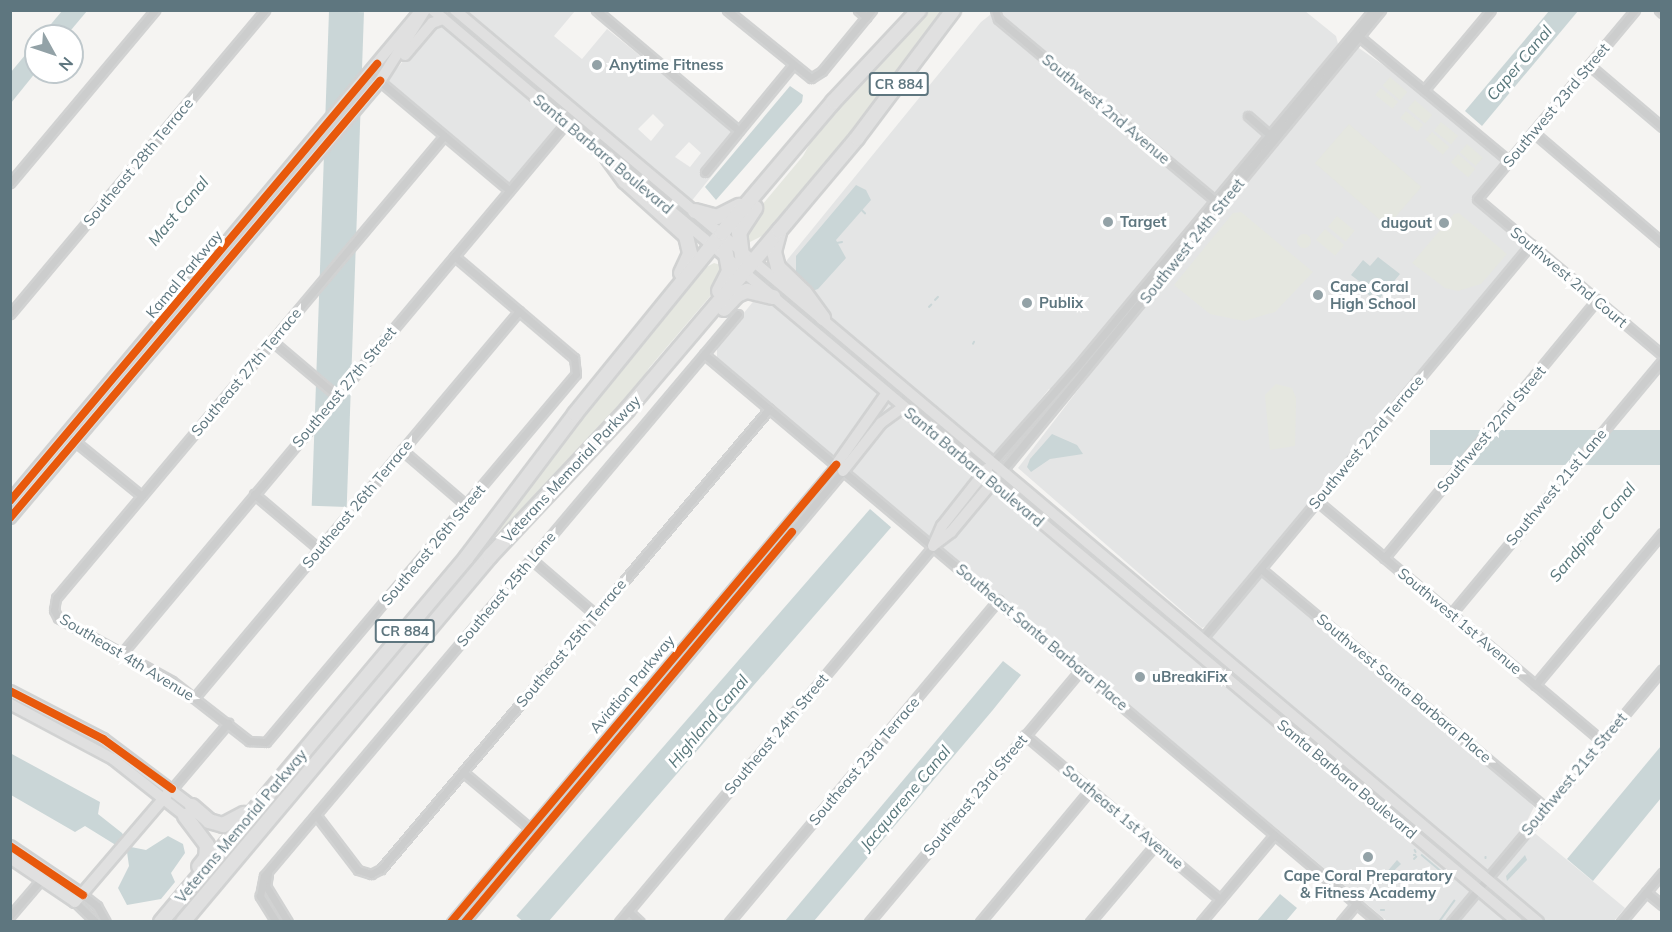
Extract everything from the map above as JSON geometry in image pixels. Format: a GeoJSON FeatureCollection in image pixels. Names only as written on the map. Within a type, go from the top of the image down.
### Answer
{"type":"FeatureCollection","features":[{"type":"Feature","properties":{"kind":"highway"},"geometry":{"type":"LineString","coordinates":[[847,86],[856,68],[911,10]]}},
{"type":"Feature","properties":{"kind":"highway","name":"Veterans Memorial Parkway"},"geometry":{"type":"LineString","coordinates":[[161,921],[467,557],[599,383],[722,233],[847,86],[919,10]]}},
{"type":"Feature","properties":{"kind":"highway","name":"Veterans Memorial Parkway"},"geometry":{"type":"LineString","coordinates":[[183,921],[490,556],[637,398],[779,231],[857,138],[953,10]]}},
{"type":"Feature","properties":{"kind":"highway"},"geometry":{"type":"LineString","coordinates":[[695,211],[717,217],[734,210],[809,121],[825,111]]}},
{"type":"Feature","properties":{"kind":"highway"},"geometry":{"type":"LineString","coordinates":[[744,272],[739,247],[744,222],[801,153],[814,124]]}},
{"type":"Feature","properties":{"kind":"highway"},"geometry":{"type":"LineString","coordinates":[[599,383],[627,339],[685,269],[690,254],[684,234],[624,181],[608,158]]}},
{"type":"Feature","properties":{"kind":"highway"},"geometry":{"type":"LineString","coordinates":[[779,231],[774,252],[778,267],[805,293],[823,318]]}},
{"type":"Feature","properties":{"kind":"highway"},"geometry":{"type":"LineString","coordinates":[[637,398],[651,371],[724,283],[728,259],[722,233]]}},
{"type":"Feature","properties":{"kind":"highway"},"geometry":{"type":"LineString","coordinates":[[637,398],[658,386],[737,295],[757,291],[773,297]]}},
{"type":"Feature","properties":{"kind":"highway"},"geometry":{"type":"LineString","coordinates":[[188,811],[216,824],[232,824],[308,737],[327,725]]}},
{"type":"Feature","properties":{"kind":"highway"},"geometry":{"type":"LineString","coordinates":[[153,921],[206,858],[205,839],[188,811]]}},
{"type":"Feature","properties":{"kind":"main road","name":"Kamal Parkway"},"geometry":{"type":"LineString","coordinates":[[10,518],[71,438],[423,10]]}},
{"type":"Feature","properties":{"kind":"main road","name":"Kamal Parkway"},"geometry":{"type":"LineString","coordinates":[[10,501],[71,438],[380,81],[423,10]]}},
{"type":"Feature","properties":{"kind":"main road","name":"Santa Barbara Boulevard"},"geometry":{"type":"LineString","coordinates":[[433,10],[831,345],[902,408],[1517,921]]}},
{"type":"Feature","properties":{"kind":"main road","name":"Santa Barbara Boulevard"},"geometry":{"type":"LineString","coordinates":[[455,10],[823,318],[912,389],[1002,471],[1538,921]]}},
{"type":"Feature","properties":{"kind":"main road"},"geometry":{"type":"LineString","coordinates":[[380,81],[432,22],[443,19]]}},
{"type":"Feature","properties":{"kind":"main road"},"geometry":{"type":"LineString","coordinates":[[831,345],[848,352],[893,392],[912,389]]}},
{"type":"Feature","properties":{"kind":"main road","name":"Aviation Parkway"},"geometry":{"type":"LineString","coordinates":[[839,468],[886,394]]}},
{"type":"Feature","properties":{"kind":"main road","name":"Aviation Parkway"},"geometry":{"type":"LineString","coordinates":[[839,468],[881,423],[902,408]]}},
{"type":"Feature","properties":{"kind":"main road","name":"Southeast 24th Street"},"geometry":{"type":"LineString","coordinates":[[933,546],[942,526],[993,462]]}},
{"type":"Feature","properties":{"kind":"main road","name":"Southeast 24th Street"},"geometry":{"type":"LineString","coordinates":[[933,546],[951,532],[1002,471]]}},
{"type":"Feature","properties":{"kind":"main road"},"geometry":{"type":"LineString","coordinates":[[10,691],[103,739],[172,789],[188,811]]}},
{"type":"Feature","properties":{"kind":"main road"},"geometry":{"type":"LineString","coordinates":[[10,704],[91,745],[164,799],[188,811]]}},
{"type":"Feature","properties":{"kind":"main road"},"geometry":{"type":"LineString","coordinates":[[10,846],[79,898],[172,789]]}},
{"type":"Feature","properties":{"kind":"main road"},"geometry":{"type":"LineString","coordinates":[[10,858],[46,874]]}},
{"type":"Feature","properties":{"kind":"street"},"geometry":{"type":"LineString","coordinates":[[10,183],[155,10]]}},
{"type":"Feature","properties":{"kind":"street","name":"Southeast 28th Terrace"},"geometry":{"type":"LineString","coordinates":[[10,314],[266,10]]}},
{"type":"Feature","properties":{"kind":"street"},"geometry":{"type":"LineString","coordinates":[[596,10],[739,131]]}},
{"type":"Feature","properties":{"kind":"street"},"geometry":{"type":"LineString","coordinates":[[727,10],[807,77],[815,77],[872,10]]}},
{"type":"Feature","properties":{"kind":"street"},"geometry":{"type":"LineString","coordinates":[[858,10],[866,17]]}},
{"type":"Feature","properties":{"kind":"street","name":"Southwest 2nd Avenue"},"geometry":{"type":"LineString","coordinates":[[995,10],[999,19],[1217,202]]}},
{"type":"Feature","properties":{"kind":"street","name":"Southwest 24th Street"},"geometry":{"type":"LineString","coordinates":[[1357,35],[1373,10]]}},
{"type":"Feature","properties":{"kind":"street","name":"Southwest 24th Street"},"geometry":{"type":"LineString","coordinates":[[993,462],[1357,35],[1381,10]]}},
{"type":"Feature","properties":{"kind":"street"},"geometry":{"type":"LineString","coordinates":[[1424,90],[1491,10]]}},
{"type":"Feature","properties":{"kind":"street","name":"Southwest 23rd Street"},"geometry":{"type":"LineString","coordinates":[[1477,199],[1635,10]]}},
{"type":"Feature","properties":{"kind":"street"},"geometry":{"type":"LineString","coordinates":[[1357,35],[1509,161]]}},
{"type":"Feature","properties":{"kind":"street"},"geometry":{"type":"LineString","coordinates":[[1589,65],[1662,127]]}},
{"type":"Feature","properties":{"kind":"street"},"geometry":{"type":"LineString","coordinates":[[705,172],[792,66]]}},
{"type":"Feature","properties":{"kind":"street"},"geometry":{"type":"LineString","coordinates":[[370,73],[509,190]]}},
{"type":"Feature","properties":{"kind":"street"},"geometry":{"type":"LineString","coordinates":[[1248,116],[1272,137]]}},
{"type":"Feature","properties":{"kind":"street","name":"Southeast 27th Street"},"geometry":{"type":"LineString","coordinates":[[123,652],[566,123]]}},
{"type":"Feature","properties":{"kind":"street"},"geometry":{"type":"LineString","coordinates":[[1533,132],[1662,242]]}},
{"type":"Feature","properties":{"kind":"street","name":"Southeast 27th Terrace"},"geometry":{"type":"LineString","coordinates":[[54,610],[57,598],[444,136]]}},
{"type":"Feature","properties":{"kind":"street","name":"Southwest 2nd Court"},"geometry":{"type":"LineString","coordinates":[[1477,199],[1662,354]]}},
{"type":"Feature","properties":{"kind":"street","name":"Southwest 24th Street"},"geometry":{"type":"LineString","coordinates":[[1002,471],[1217,202]]}},
{"type":"Feature","properties":{"kind":"street","name":"Southwest 22nd Terrace"},"geometry":{"type":"LineString","coordinates":[[1202,639],[1531,244]]}},
{"type":"Feature","properties":{"kind":"street"},"geometry":{"type":"LineString","coordinates":[[454,256],[519,311]]}},
{"type":"Feature","properties":{"kind":"street","name":"Southwest 22nd Street"},"geometry":{"type":"LineString","coordinates":[[1384,558],[1597,300]]}},
{"type":"Feature","properties":{"kind":"street","name":"Southeast 26th Street"},"geometry":{"type":"LineString","coordinates":[[259,744],[279,728],[578,369],[574,358],[519,311]]}},
{"type":"Feature","properties":{"kind":"street","name":"Southeast 26th Terrace"},"geometry":{"type":"LineString","coordinates":[[195,697],[519,311]]}},
{"type":"Feature","properties":{"kind":"street","name":"Southeast 25th Lane"},"geometry":{"type":"LineString","coordinates":[[274,864],[738,314]]}},
{"type":"Feature","properties":{"kind":"street"},"geometry":{"type":"LineString","coordinates":[[272,341],[337,396]]}},
{"type":"Feature","properties":{"kind":"street","name":"Southeast Santa Barbara Place"},"geometry":{"type":"LineString","coordinates":[[704,354],[1378,921]]}},
{"type":"Feature","properties":{"kind":"street","name":"Southwest 21st Lane"},"geometry":{"type":"LineString","coordinates":[[1451,614],[1662,361]]}},
{"type":"Feature","properties":{"kind":"street"},"geometry":{"type":"LineString","coordinates":[[1028,440],[1049,412],[1048,398]]}},
{"type":"Feature","properties":{"kind":"street","name":"Southeast 25th Terrace"},"geometry":{"type":"LineString","coordinates":[[316,815],[358,870],[371,874],[381,869],[769,409]]}},
{"type":"Feature","properties":{"kind":"street"},"geometry":{"type":"LineString","coordinates":[[71,438],[142,496]]}},
{"type":"Feature","properties":{"kind":"street"},"geometry":{"type":"LineString","coordinates":[[402,450],[466,505]]}},
{"type":"Feature","properties":{"kind":"street","name":"Aviation Parkway"},"geometry":{"type":"LineString","coordinates":[[451,921],[839,468]]}},
{"type":"Feature","properties":{"kind":"street","name":"Aviation Parkway"},"geometry":{"type":"LineString","coordinates":[[465,921],[839,468]]}},
{"type":"Feature","properties":{"kind":"street"},"geometry":{"type":"LineString","coordinates":[[254,494],[318,549]]}},
{"type":"Feature","properties":{"kind":"street","name":"Southwest 1st Avenue"},"geometry":{"type":"LineString","coordinates":[[1317,501],[1602,741]]}},
{"type":"Feature","properties":{"kind":"street"},"geometry":{"type":"LineString","coordinates":[[1535,685],[1662,533]]}},
{"type":"Feature","properties":{"kind":"street","name":"Southeast 24th Street"},"geometry":{"type":"LineString","coordinates":[[619,921],[933,546]]}},
{"type":"Feature","properties":{"kind":"street"},"geometry":{"type":"LineString","coordinates":[[531,560],[596,614]]}},
{"type":"Feature","properties":{"kind":"street","name":"Southwest Santa Barbara Place"},"geometry":{"type":"LineString","coordinates":[[1261,569],[1546,808]]}},
{"type":"Feature","properties":{"kind":"street","name":"Southeast 23rd Terrace"},"geometry":{"type":"LineString","coordinates":[[729,921],[998,600]]}},
{"type":"Feature","properties":{"kind":"street","name":"Southeast 4th Avenue"},"geometry":{"type":"LineString","coordinates":[[54,610],[64,622],[123,652],[195,697],[259,744]]}},
{"type":"Feature","properties":{"kind":"street","name":"Southeast 23rd Street"},"geometry":{"type":"LineString","coordinates":[[869,921],[1081,669]]}},
{"type":"Feature","properties":{"kind":"street","name":"Southwest 21st Street"},"geometry":{"type":"LineString","coordinates":[[1451,921],[1662,670]]}},
{"type":"Feature","properties":{"kind":"street"},"geometry":{"type":"LineString","coordinates":[[172,789],[228,723]]}},
{"type":"Feature","properties":{"kind":"street","name":"Southeast 1st Avenue"},"geometry":{"type":"LineString","coordinates":[[1025,735],[1220,899]]}},
{"type":"Feature","properties":{"kind":"street"},"geometry":{"type":"LineString","coordinates":[[463,772],[537,835]]}},
{"type":"Feature","properties":{"kind":"street"},"geometry":{"type":"LineString","coordinates":[[980,921],[1090,790]]}},
{"type":"Feature","properties":{"kind":"street"},"geometry":{"type":"LineString","coordinates":[[1202,921],[1274,835]]}},
{"type":"Feature","properties":{"kind":"street"},"geometry":{"type":"LineString","coordinates":[[1090,921],[1155,845]]}},
{"type":"Feature","properties":{"kind":"street"},"geometry":{"type":"LineString","coordinates":[[274,864],[261,881],[259,890],[276,921]]}},
{"type":"Feature","properties":{"kind":"street"},"geometry":{"type":"LineString","coordinates":[[274,864],[266,886],[288,921]]}},
{"type":"Feature","properties":{"kind":"street"},"geometry":{"type":"LineString","coordinates":[[1621,921],[1662,873]]}},
{"type":"Feature","properties":{"kind":"street"},"geometry":{"type":"LineString","coordinates":[[10,916],[46,874]]}},
{"type":"Feature","properties":{"kind":"street"},"geometry":{"type":"LineString","coordinates":[[1646,892],[1662,905]]}},
{"type":"Feature","properties":{"kind":"street"},"geometry":{"type":"LineString","coordinates":[[79,898],[96,921]]}},
{"type":"Feature","properties":{"kind":"street"},"geometry":{"type":"LineString","coordinates":[[79,898],[97,906],[106,921]]}},
{"type":"Feature","properties":{"kind":"street"},"geometry":{"type":"LineString","coordinates":[[1341,921],[1357,903]]}},
{"type":"Feature","properties":{"kind":"street"},"geometry":{"type":"LineString","coordinates":[[628,911],[640,921]]}},
{"type":"Feature","properties":{"kind":"shaded area"},"geometry":{"type":"Polygon","coordinates":[[[460,11],[575,11],[554,36],[582,59],[607,29],[742,138],[690,203],[460,11]],[[653,114],[638,129],[651,141],[664,125],[653,114]],[[689,142],[675,157],[690,167],[701,153],[689,142]]]}},
{"type":"Feature","properties":{"kind":"shaded area"},"geometry":{"type":"Polygon","coordinates":[[[927,11],[947,11],[888,91],[772,231],[750,242],[744,237],[752,217],[803,156],[817,131],[927,11]]]}},
{"type":"Feature","properties":{"kind":"shaded area"},"geometry":{"type":"Polygon","coordinates":[[[995,11],[1305,11],[1336,36],[1338,44],[1057,388],[1049,389],[978,476],[1193,656],[1259,576],[1266,576],[1414,704],[1506,777],[1534,807],[1525,825],[1625,908],[1614,921],[1387,921],[717,359],[717,346],[981,22],[995,11]]]}},
{"type":"Feature","properties":{"kind":"shaded area"},"geometry":{"type":"Polygon","coordinates":[[[442,22],[565,126],[511,190],[380,87],[434,27],[442,22]]]}},
{"type":"Feature","properties":{"kind":"shaded area","name":"Cape Coral High School"},"geometry":{"type":"Polygon","coordinates":[[[1356,46],[1416,88],[1499,158],[1501,165],[1474,199],[1520,238],[1523,247],[1212,623],[1202,628],[1018,468],[1183,253],[1356,46]]]}},
{"type":"Feature","properties":{"kind":"shaded area"},"geometry":{"type":"Polygon","coordinates":[[[1390,77],[1407,92],[1400,100],[1383,85],[1390,77]]]}},
{"type":"Feature","properties":{"kind":"shaded area"},"geometry":{"type":"Polygon","coordinates":[[[1381,88],[1398,102],[1392,109],[1375,95],[1381,88]]]}},
{"type":"Feature","properties":{"kind":"shaded area"},"geometry":{"type":"Polygon","coordinates":[[[1415,100],[1432,115],[1425,123],[1408,108],[1415,100]]]}},
{"type":"Feature","properties":{"kind":"shaded area"},"geometry":{"type":"Polygon","coordinates":[[[1406,111],[1423,125],[1417,132],[1400,118],[1406,111]]]}},
{"type":"Feature","properties":{"kind":"shaded area"},"geometry":{"type":"Polygon","coordinates":[[[1441,122],[1458,136],[1451,144],[1434,131],[1441,122]]]}},
{"type":"Feature","properties":{"kind":"shaded area"},"geometry":{"type":"Polygon","coordinates":[[[1349,124],[1421,187],[1387,226],[1315,163],[1349,124]]]}},
{"type":"Feature","properties":{"kind":"shaded area"},"geometry":{"type":"Polygon","coordinates":[[[1432,132],[1449,147],[1443,155],[1425,140],[1432,132]]]}},
{"type":"Feature","properties":{"kind":"shaded area"},"geometry":{"type":"Polygon","coordinates":[[[1467,144],[1483,158],[1476,166],[1460,152],[1467,144]]]}},
{"type":"Feature","properties":{"kind":"shaded area"},"geometry":{"type":"Polygon","coordinates":[[[1458,154],[1475,169],[1468,177],[1451,162],[1458,154]]]}},
{"type":"Feature","properties":{"kind":"shaded area"},"geometry":{"type":"Polygon","coordinates":[[[1241,212],[1313,272],[1275,312],[1244,321],[1210,314],[1174,285],[1233,213],[1241,212]]]}},
{"type":"Feature","properties":{"kind":"shaded area"},"geometry":{"type":"Polygon","coordinates":[[[1459,213],[1507,254],[1481,284],[1458,291],[1445,288],[1412,263],[1454,214],[1459,213]]]}},
{"type":"Feature","properties":{"kind":"shaded area"},"geometry":{"type":"Polygon","coordinates":[[[1337,216],[1355,231],[1346,242],[1328,227],[1337,216]]]}},
{"type":"Feature","properties":{"kind":"shaded area"},"geometry":{"type":"Polygon","coordinates":[[[1325,229],[1344,245],[1335,256],[1316,240],[1325,229]]]}},
{"type":"Feature","properties":{"kind":"shaded area"},"geometry":{"type":"Polygon","coordinates":[[[1301,234],[1307,234],[1311,241],[1307,248],[1301,248],[1297,244],[1297,238],[1301,234]]]}},
{"type":"Feature","properties":{"kind":"shaded area"},"geometry":{"type":"Polygon","coordinates":[[[714,263],[724,266],[718,287],[649,368],[634,395],[177,921],[169,922],[699,271],[714,263]]]}},
{"type":"Feature","properties":{"kind":"shaded area"},"geometry":{"type":"Polygon","coordinates":[[[1276,384],[1292,388],[1296,398],[1295,446],[1270,450],[1265,395],[1276,384]]]}},
{"type":"Feature","properties":{"kind":"water"},"geometry":{"type":"Polygon","coordinates":[[[62,11],[87,11],[76,24],[51,24],[62,11]]]}},
{"type":"Feature","properties":{"kind":"water"},"geometry":{"type":"Polygon","coordinates":[[[329,11],[364,12],[347,507],[312,506],[329,11]]]}},
{"type":"Feature","properties":{"kind":"water","name":"Caper Canal"},"geometry":{"type":"Polygon","coordinates":[[[1549,11],[1578,11],[1482,126],[1465,111],[1549,11]]]}},
{"type":"Feature","properties":{"kind":"water"},"geometry":{"type":"Polygon","coordinates":[[[24,56],[24,84],[26,84],[11,103],[11,72],[24,56]]]}},
{"type":"Feature","properties":{"kind":"water"},"geometry":{"type":"Polygon","coordinates":[[[790,86],[803,95],[802,102],[716,200],[705,187],[790,86]]]}},
{"type":"Feature","properties":{"kind":"water"},"geometry":{"type":"Polygon","coordinates":[[[856,185],[866,190],[871,200],[836,240],[846,258],[818,289],[812,291],[796,275],[796,256],[856,185]]]}},
{"type":"Feature","properties":{"kind":"water"},"geometry":{"type":"Polygon","coordinates":[[[1378,257],[1400,274],[1380,298],[1373,293],[1370,296],[1365,292],[1368,288],[1351,275],[1363,260],[1370,266],[1378,257]]]}},
{"type":"Feature","properties":{"kind":"water"},"geometry":{"type":"Polygon","coordinates":[[[1430,430],[1661,430],[1661,465],[1430,465],[1430,430]]]}},
{"type":"Feature","properties":{"kind":"water"},"geometry":{"type":"Polygon","coordinates":[[[1052,434],[1077,445],[1083,454],[1050,459],[1031,472],[1027,467],[1030,459],[1052,434]]]}},
{"type":"Feature","properties":{"kind":"water","name":"Highland Canal"},"geometry":{"type":"Polygon","coordinates":[[[870,509],[891,527],[548,922],[524,922],[516,916],[870,509]]]}},
{"type":"Feature","properties":{"kind":"water","name":"Jacquarene Canal"},"geometry":{"type":"Polygon","coordinates":[[[1003,661],[1021,675],[992,711],[814,921],[785,921],[1003,661]]]}},
{"type":"Feature","properties":{"kind":"water"},"geometry":{"type":"Polygon","coordinates":[[[1661,746],[1661,798],[1593,881],[1567,859],[1661,746]]]}},
{"type":"Feature","properties":{"kind":"water"},"geometry":{"type":"Polygon","coordinates":[[[10,753],[100,802],[98,814],[122,833],[131,847],[146,850],[168,836],[183,844],[185,853],[171,873],[175,882],[161,899],[127,905],[118,888],[129,866],[127,852],[85,826],[75,832],[11,795],[10,753]]]}},
{"type":"Feature","properties":{"kind":"water"},"geometry":{"type":"Polygon","coordinates":[[[1525,855],[1527,860],[1507,881],[1506,876],[1525,855]]]}},
{"type":"Feature","properties":{"kind":"water"},"geometry":{"type":"Polygon","coordinates":[[[1397,860],[1401,864],[1382,882],[1380,880],[1397,860]]]}},
{"type":"Feature","properties":{"kind":"water"},"geometry":{"type":"Polygon","coordinates":[[[1280,894],[1297,908],[1286,921],[1257,921],[1280,894]]]}},
{"type":"Feature","properties":{"kind":"waterway"},"geometry":{"type":"LineString","coordinates":[[861,209],[865,213]]}},
{"type":"Feature","properties":{"kind":"waterway"},"geometry":{"type":"LineString","coordinates":[[837,243],[842,242]]}},
{"type":"Feature","properties":{"kind":"waterway"},"geometry":{"type":"LineString","coordinates":[[935,300],[938,297]]}},
{"type":"Feature","properties":{"kind":"waterway"},"geometry":{"type":"LineString","coordinates":[[1422,855],[1447,876]]}},
{"type":"Feature","properties":{"kind":"waterway"},"geometry":{"type":"LineString","coordinates":[[1439,922],[1454,901]]}},
{"type":"Feature","properties":{"kind":"cycle path"},"geometry":{"type":"LineString","coordinates":[[10,501],[377,64]]}},
{"type":"Feature","properties":{"kind":"cycle path"},"geometry":{"type":"LineString","coordinates":[[10,518],[380,81]]}},
{"type":"Feature","properties":{"kind":"cycle path"},"geometry":{"type":"LineString","coordinates":[[451,922],[836,465]]}},
{"type":"Feature","properties":{"kind":"cycle path"},"geometry":{"type":"LineString","coordinates":[[465,922],[792,532]]}},
{"type":"Feature","properties":{"kind":"cycle path"},"geometry":{"type":"LineString","coordinates":[[10,691],[103,739],[172,789]]}},
{"type":"Feature","properties":{"kind":"cycle path"},"geometry":{"type":"LineString","coordinates":[[10,846],[83,895]]}},
{"type":"Feature","properties":{"kind":"place","name":"Anytime Fitness"},"geometry":{"type":"Point","coordinates":[597,65]}},
{"type":"Feature","properties":{"kind":"place","name":"Target"},"geometry":{"type":"Point","coordinates":[1108,222]}},
{"type":"Feature","properties":{"kind":"place","name":"dugout"},"geometry":{"type":"Point","coordinates":[1444,223]}},
{"type":"Feature","properties":{"kind":"place","name":"Cape Coral High School"},"geometry":{"type":"Point","coordinates":[1318,295]}},
{"type":"Feature","properties":{"kind":"place","name":"Publix"},"geometry":{"type":"Point","coordinates":[1027,303]}},
{"type":"Feature","properties":{"kind":"place","name":"uBreakiFix"},"geometry":{"type":"Point","coordinates":[1140,677]}},
{"type":"Feature","properties":{"kind":"place","name":"Cape Coral Preparatory & Fitness Academy"},"geometry":{"type":"Point","coordinates":[1368,857]}},
{"type":"Feature","properties":{"kind":"water label","name":"Mast Canal"},"geometry":{"type":"Point","coordinates":[178,211]}},
{"type":"Feature","properties":{"kind":"water label","name":"Sandpiper Canal"},"geometry":{"type":"Point","coordinates":[1592,532]}}]}
